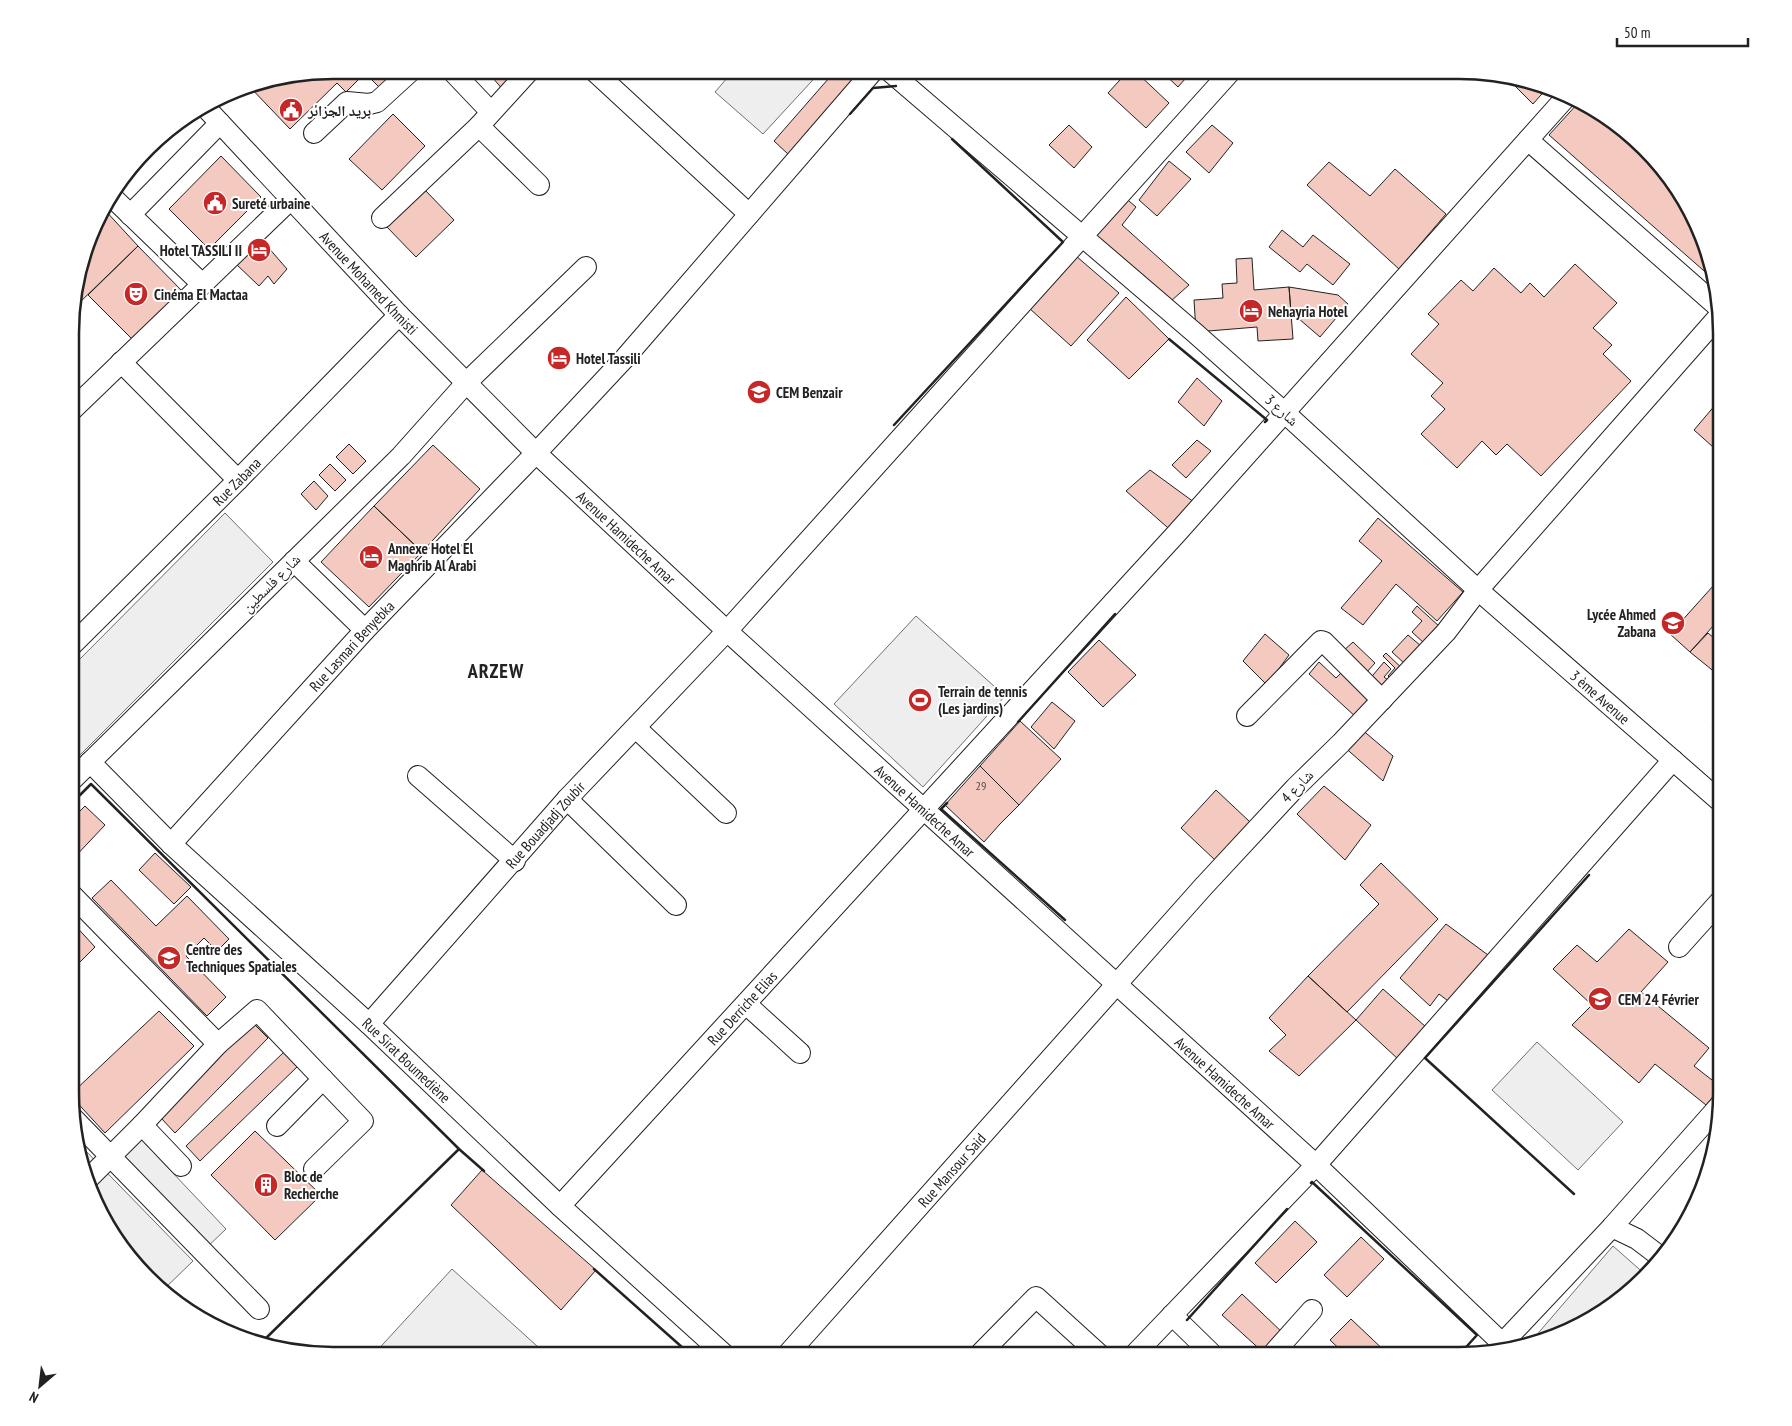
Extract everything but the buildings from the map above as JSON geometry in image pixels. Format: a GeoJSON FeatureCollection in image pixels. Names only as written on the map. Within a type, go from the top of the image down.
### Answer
{"type":"FeatureCollection","features":[{"type":"Feature","properties":{"kind":"street"},"geometry":{"type":"LineString","coordinates":[[314,133],[347,102],[369,104],[376,102],[402,79]]}},
{"type":"Feature","properties":{"kind":"street"},"geometry":{"type":"LineString","coordinates":[[456,79],[485,119],[539,185]]}},
{"type":"Feature","properties":{"kind":"street"},"geometry":{"type":"LineString","coordinates":[[382,218],[485,119],[522,79]]}},
{"type":"Feature","properties":{"kind":"street"},"geometry":{"type":"LineString","coordinates":[[603,79],[750,214]]}},
{"type":"Feature","properties":{"kind":"street","name":"Rue Lasmari Benyebka"},"geometry":{"type":"LineString","coordinates":[[171,844],[365,630],[624,359],[866,79]]}},
{"type":"Feature","properties":{"kind":"street","name":"شارع 3"},"geometry":{"type":"LineString","coordinates":[[898,79],[1285,413],[1478,590]]}},
{"type":"Feature","properties":{"kind":"street","name":"Rue Bouadjadj Zoubir"},"geometry":{"type":"LineString","coordinates":[[370,1024],[568,799],[727,631],[1224,79]]}},
{"type":"Feature","properties":{"kind":"street","name":"Rue Derriche Elias"},"geometry":{"type":"LineString","coordinates":[[560,1206],[1285,413],[1563,101]]}},
{"type":"Feature","properties":{"kind":"street","name":"Avenue Mohamed Khmisti"},"geometry":{"type":"LineString","coordinates":[[209,111],[399,315],[536,453]]}},
{"type":"Feature","properties":{"kind":"street"},"geometry":{"type":"LineString","coordinates":[[130,215],[220,123]]}},
{"type":"Feature","properties":{"kind":"street"},"geometry":{"type":"LineString","coordinates":[[1528,140],[1711,301]]}},
{"type":"Feature","properties":{"kind":"street"},"geometry":{"type":"LineString","coordinates":[[79,403],[291,199]]}},
{"type":"Feature","properties":{"kind":"street"},"geometry":{"type":"LineString","coordinates":[[116,202],[202,284]]}},
{"type":"Feature","properties":{"kind":"street","name":"شارع فلسطين"},"geometry":{"type":"LineString","coordinates":[[79,773],[401,456],[467,382],[586,267]]}},
{"type":"Feature","properties":{"kind":"street","name":"Rue Zabana"},"geometry":{"type":"LineString","coordinates":[[79,637],[238,480],[399,315]]}},
{"type":"Feature","properties":{"kind":"street","name":"شارع 4"},"geometry":{"type":"LineString","coordinates":[[1116,983],[1295,788],[1446,632],[1478,590],[1713,323]]}},
{"type":"Feature","properties":{"kind":"street"},"geometry":{"type":"LineString","coordinates":[[121,362],[238,480]]}},
{"type":"Feature","properties":{"kind":"street","name":"Avenue Hamideche Amar"},"geometry":{"type":"LineString","coordinates":[[536,453],[727,631],[1316,1165],[1500,1344]]}},
{"type":"Feature","properties":{"kind":"street"},"geometry":{"type":"LineString","coordinates":[[294,560],[365,630]]}},
{"type":"Feature","properties":{"kind":"street","name":"3 ème Avenue"},"geometry":{"type":"LineString","coordinates":[[1478,590],[1713,795]]}},
{"type":"Feature","properties":{"kind":"street"},"geometry":{"type":"LineString","coordinates":[[1247,716],[1320,641],[1324,642],[1382,700]]}},
{"type":"Feature","properties":{"kind":"street"},"geometry":{"type":"LineString","coordinates":[[636,728],[726,812]]}},
{"type":"Feature","properties":{"kind":"street"},"geometry":{"type":"LineString","coordinates":[[1145,1347],[1172,1315],[1316,1165],[1673,760]]}},
{"type":"Feature","properties":{"kind":"street","name":"Rue Sirat Boumediène"},"geometry":{"type":"LineString","coordinates":[[90,762],[171,844],[370,1024],[560,1206],[716,1347]]}},
{"type":"Feature","properties":{"kind":"street"},"geometry":{"type":"LineString","coordinates":[[418,776],[515,860]]}},
{"type":"Feature","properties":{"kind":"street"},"geometry":{"type":"LineString","coordinates":[[568,799],[676,905]]}},
{"type":"Feature","properties":{"kind":"street"},"geometry":{"type":"LineString","coordinates":[[79,902],[218,1044]]}},
{"type":"Feature","properties":{"kind":"street"},"geometry":{"type":"LineString","coordinates":[[1679,947],[1713,909]]}},
{"type":"Feature","properties":{"kind":"street","name":"Rue Mansour Said"},"geometry":{"type":"LineString","coordinates":[[794,1347],[1116,983]]}},
{"type":"Feature","properties":{"kind":"street"},"geometry":{"type":"LineString","coordinates":[[746,1004],[800,1053]]}},
{"type":"Feature","properties":{"kind":"street"},"geometry":{"type":"LineString","coordinates":[[92,1175],[218,1044],[257,1010],[363,1121],[314,1169]]}},
{"type":"Feature","properties":{"kind":"street"},"geometry":{"type":"LineString","coordinates":[[277,1126],[324,1079]]}},
{"type":"Feature","properties":{"kind":"street"},"geometry":{"type":"LineString","coordinates":[[1505,1343],[1612,1227],[1713,1113]]}},
{"type":"Feature","properties":{"kind":"street"},"geometry":{"type":"LineString","coordinates":[[142,1125],[181,1166]]}},
{"type":"Feature","properties":{"kind":"street"},"geometry":{"type":"LineString","coordinates":[[81,1126],[259,1309]]}},
{"type":"Feature","properties":{"kind":"street"},"geometry":{"type":"LineString","coordinates":[[1612,1227],[1637,1239],[1656,1254]]}},
{"type":"Feature","properties":{"kind":"street"},"geometry":{"type":"LineString","coordinates":[[987,1347],[1036,1297],[1091,1347]]}},
{"type":"Feature","properties":{"kind":"street"},"geometry":{"type":"LineString","coordinates":[[1279,1347],[1312,1310]]}},
{"type":"Feature","properties":{"kind":"street"},"geometry":{"type":"LineString","coordinates":[[1172,1315],[1205,1347]]}},
{"type":"Feature","properties":{"kind":"shaded area"},"geometry":{"type":"Polygon","coordinates":[[[726,79],[814,79],[763,134],[715,92],[726,79]]]}},
{"type":"Feature","properties":{"kind":"shaded area"},"geometry":{"type":"Polygon","coordinates":[[[225,513],[273,562],[79,756],[79,660],[225,513]]]}},
{"type":"Feature","properties":{"kind":"shaded area","name":"Terrain de tennis (Les jardins)"},"geometry":{"type":"Polygon","coordinates":[[[916,616],[1005,696],[923,787],[834,704],[916,616]]]}},
{"type":"Feature","properties":{"kind":"shaded area"},"geometry":{"type":"Polygon","coordinates":[[[1537,1042],[1623,1122],[1578,1170],[1492,1090],[1537,1042]]]}},
{"type":"Feature","properties":{"kind":"shaded area"},"geometry":{"type":"Polygon","coordinates":[[[135,1133],[226,1229],[202,1252],[112,1156],[135,1133]]]}},
{"type":"Feature","properties":{"kind":"shaded area"},"geometry":{"type":"Polygon","coordinates":[[[85,1151],[193,1261],[167,1286],[153,1273],[131,1248],[105,1206],[92,1175],[85,1151]]]}},
{"type":"Feature","properties":{"kind":"shaded area"},"geometry":{"type":"Polygon","coordinates":[[[1613,1246],[1641,1271],[1614,1295],[1586,1313],[1557,1328],[1536,1336],[1613,1246]]]}},
{"type":"Feature","properties":{"kind":"shaded area"},"geometry":{"type":"Polygon","coordinates":[[[452,1269],[538,1347],[380,1347],[452,1269]]]}},
{"type":"Feature","properties":{"kind":"wall"},"geometry":{"type":"LineString","coordinates":[[850,114],[873,88],[896,86]]}},
{"type":"Feature","properties":{"kind":"wall"},"geometry":{"type":"LineString","coordinates":[[894,425],[1063,242],[952,139]]}},
{"type":"Feature","properties":{"kind":"wall"},"geometry":{"type":"LineString","coordinates":[[1169,339],[1267,420],[1265,422]]}},
{"type":"Feature","properties":{"kind":"wall"},"geometry":{"type":"LineString","coordinates":[[1018,722],[1115,614]]}},
{"type":"Feature","properties":{"kind":"wall"},"geometry":{"type":"LineString","coordinates":[[79,796],[91,784],[459,1149],[266,1339]]}},
{"type":"Feature","properties":{"kind":"wall"},"geometry":{"type":"LineString","coordinates":[[947,803],[941,809],[1065,920]]}},
{"type":"Feature","properties":{"kind":"wall"},"geometry":{"type":"LineString","coordinates":[[1574,1194],[1425,1058],[1589,875]]}},
{"type":"Feature","properties":{"kind":"wall"},"geometry":{"type":"LineString","coordinates":[[457,1151],[459,1149],[484,1171]]}},
{"type":"Feature","properties":{"kind":"wall"},"geometry":{"type":"LineString","coordinates":[[1311,1183],[1477,1335],[1466,1347]]}},
{"type":"Feature","properties":{"kind":"wall"},"geometry":{"type":"LineString","coordinates":[[1187,1320],[1287,1209]]}},
{"type":"Feature","properties":{"kind":"wall"},"geometry":{"type":"LineString","coordinates":[[594,1269],[682,1347]]}},
{"type":"Feature","properties":{"kind":"place","name":"بريد الجزائر"},"geometry":{"type":"Point","coordinates":[291,110]}},
{"type":"Feature","properties":{"kind":"place","name":"Sureté urbaine"},"geometry":{"type":"Point","coordinates":[215,203]}},
{"type":"Feature","properties":{"kind":"place","name":"Hotel TASSILI II"},"geometry":{"type":"Point","coordinates":[259,250]}},
{"type":"Feature","properties":{"kind":"place","name":"Cinéma El Mactaa"},"geometry":{"type":"Point","coordinates":[136,294]}},
{"type":"Feature","properties":{"kind":"place","name":"Nehayria Hotel"},"geometry":{"type":"Point","coordinates":[1251,311]}},
{"type":"Feature","properties":{"kind":"place","name":"Hotel Tassili"},"geometry":{"type":"Point","coordinates":[559,358]}},
{"type":"Feature","properties":{"kind":"place","name":"CEM Benzair"},"geometry":{"type":"Point","coordinates":[759,392]}},
{"type":"Feature","properties":{"kind":"place","name":"Annexe Hotel El Maghrib Al Arabi"},"geometry":{"type":"Point","coordinates":[371,557]}},
{"type":"Feature","properties":{"kind":"place","name":"Lycée Ahmed Zabana"},"geometry":{"type":"Point","coordinates":[1673,623]}},
{"type":"Feature","properties":{"kind":"place","name":"Terrain de tennis (Les jardins)"},"geometry":{"type":"Point","coordinates":[920,700]}},
{"type":"Feature","properties":{"kind":"place","name":"Centre des Techniques Spatiales"},"geometry":{"type":"Point","coordinates":[169,958]}},
{"type":"Feature","properties":{"kind":"place","name":"CEM 24 Février"},"geometry":{"type":"Point","coordinates":[1600,999]}},
{"type":"Feature","properties":{"kind":"place","name":"Bloc de Recherche"},"geometry":{"type":"Point","coordinates":[266,1185]}},
{"type":"Feature","properties":{"kind":"district","name":"ARZEW"},"geometry":{"type":"Point","coordinates":[496,671]}}]}
